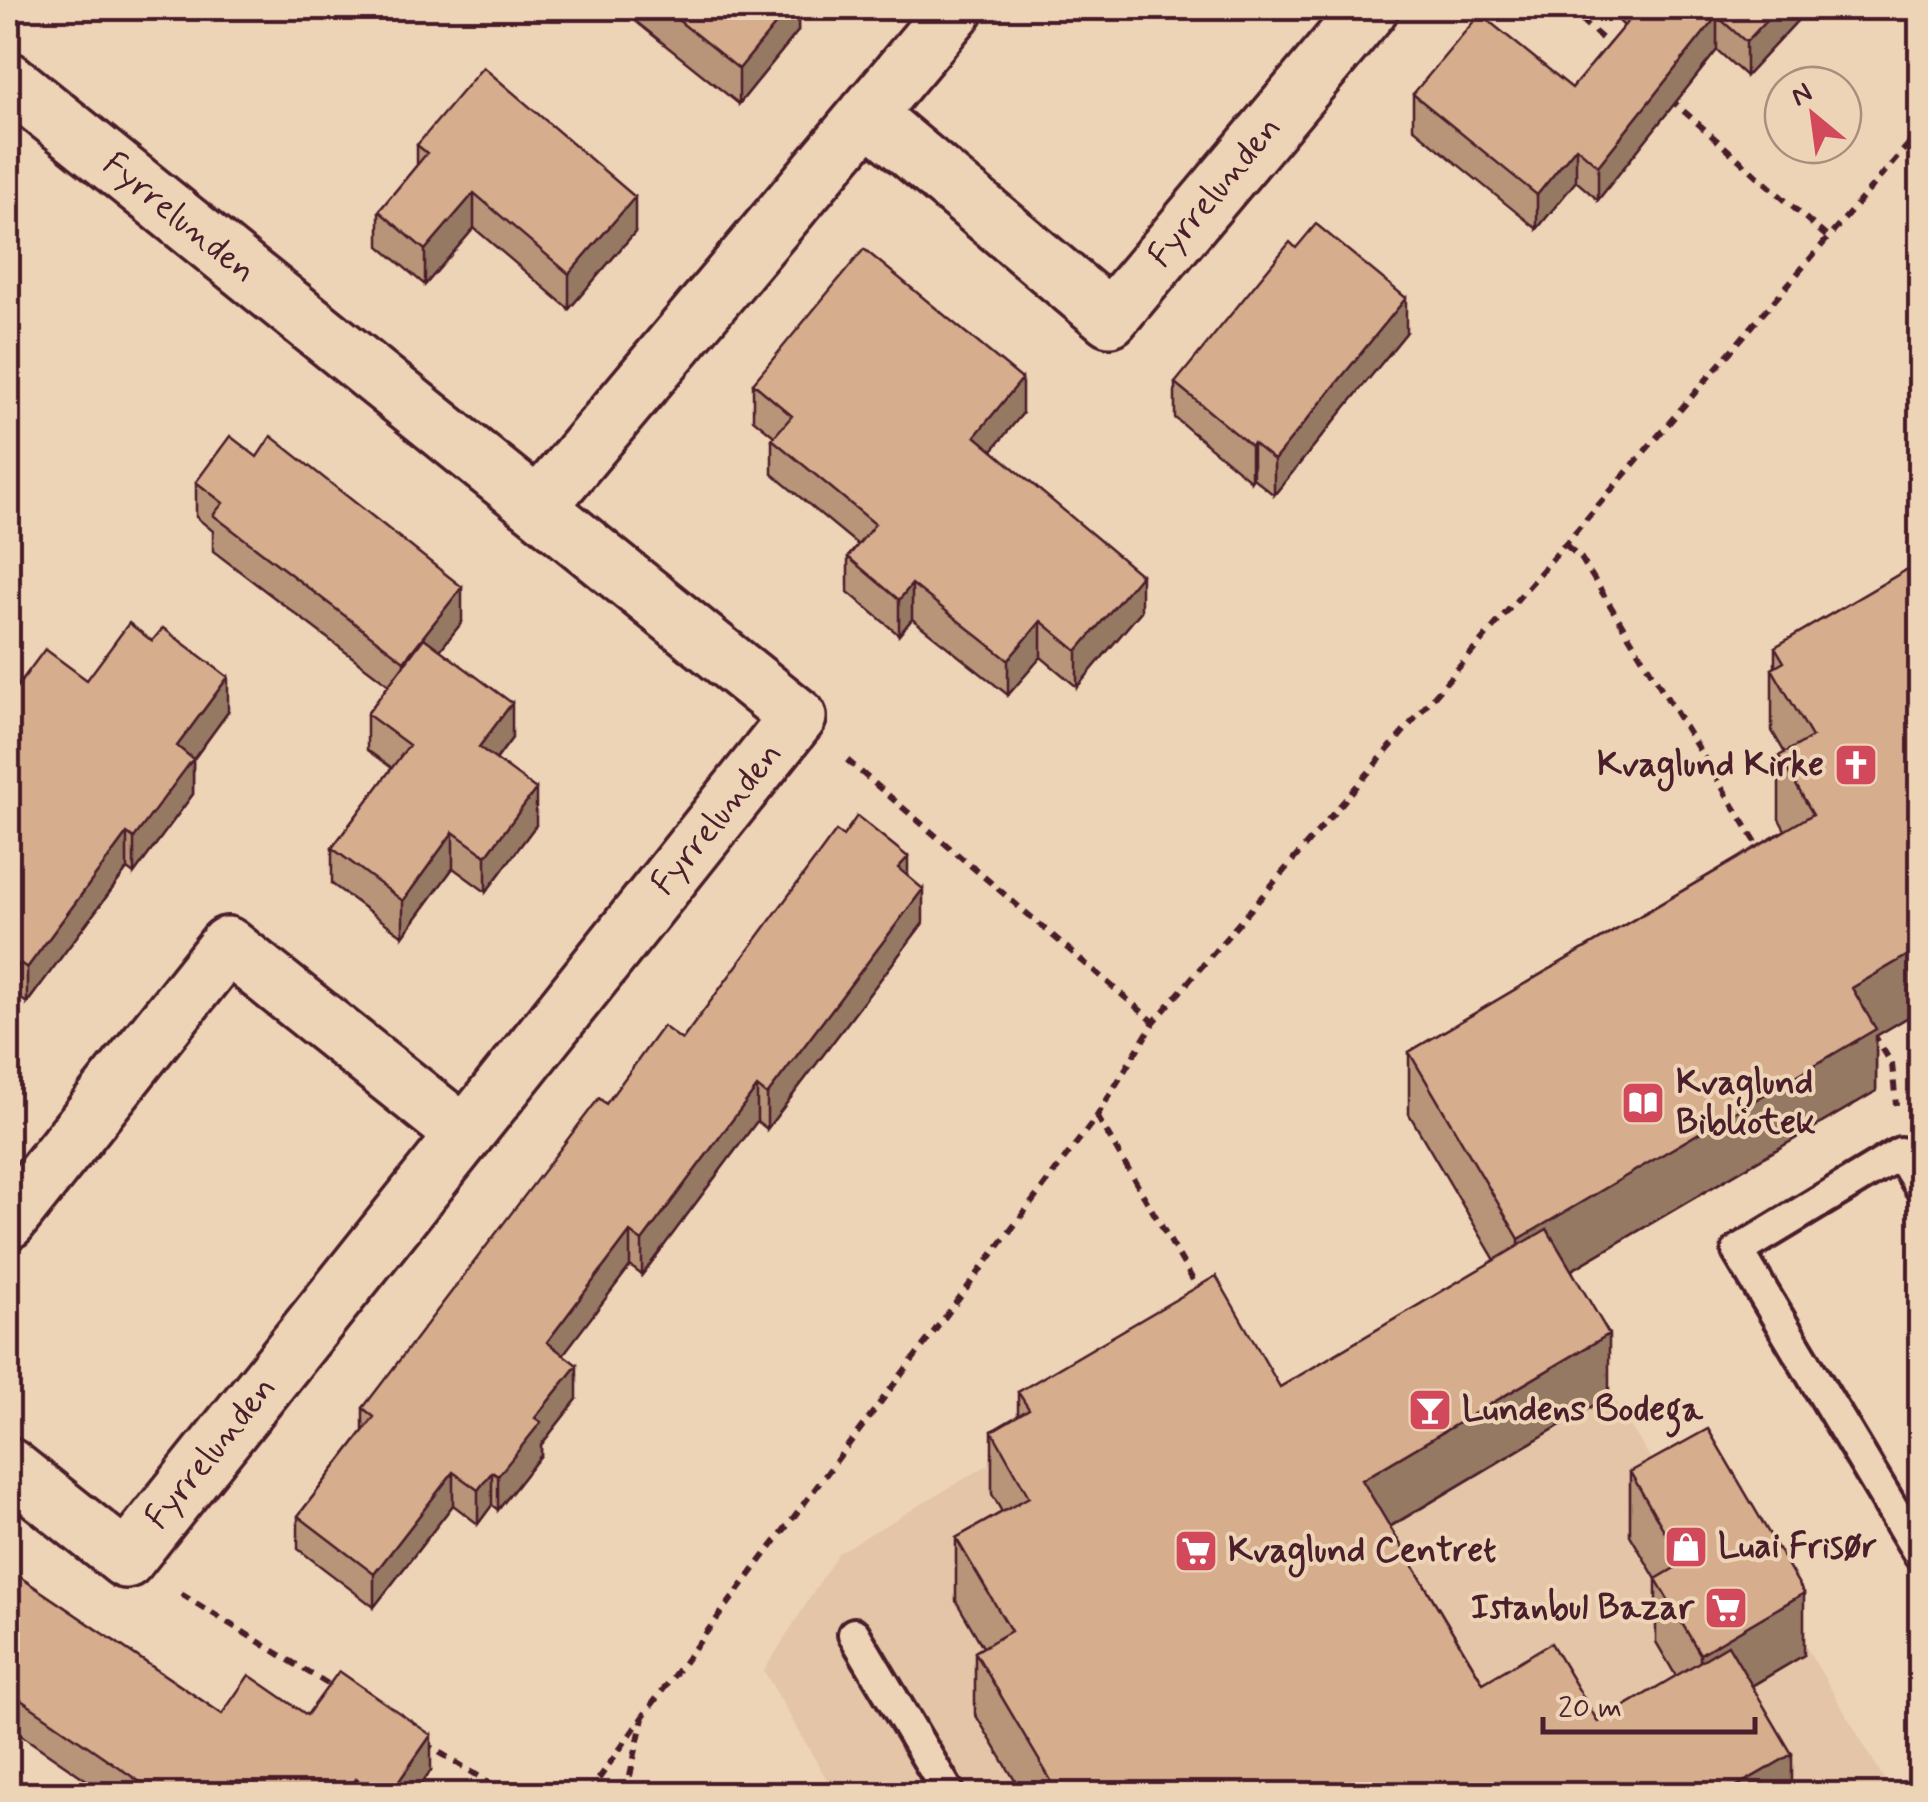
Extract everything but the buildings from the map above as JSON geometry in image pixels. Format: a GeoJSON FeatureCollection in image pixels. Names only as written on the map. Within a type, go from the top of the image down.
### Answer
{"type":"FeatureCollection","features":[{"type":"Feature","properties":{"kind":"street"},"geometry":{"type":"LineString","coordinates":[[538,507],[956,8]]}},
{"type":"Feature","properties":{"kind":"street","name":"Fyrrelunden"},"geometry":{"type":"LineString","coordinates":[[867,114],[1110,318],[1370,8]]}},
{"type":"Feature","properties":{"kind":"street","name":"Fyrrelunden"},"geometry":{"type":"LineString","coordinates":[[8,80],[798,717],[126,1560],[8,1466]]}},
{"type":"Feature","properties":{"kind":"street"},"geometry":{"type":"LineString","coordinates":[[8,1221],[227,945],[465,1135]]}},
{"type":"Feature","properties":{"kind":"lane"},"geometry":{"type":"LineString","coordinates":[[1920,1186],[1900,1153],[1738,1251],[1920,1555]]}},
{"type":"Feature","properties":{"kind":"lane"},"geometry":{"type":"LineString","coordinates":[[854,1634],[949,1794]]}},
{"type":"Feature","properties":{"kind":"path"},"geometry":{"type":"LineString","coordinates":[[1567,8],[1625,58]]}},
{"type":"Feature","properties":{"kind":"path"},"geometry":{"type":"LineString","coordinates":[[1668,97],[1826,237]]}},
{"type":"Feature","properties":{"kind":"path"},"geometry":{"type":"LineString","coordinates":[[588,1794],[1097,1116],[1154,1022],[1920,131]]}},
{"type":"Feature","properties":{"kind":"path"},"geometry":{"type":"LineString","coordinates":[[1567,546],[1581,558],[1767,861]]}},
{"type":"Feature","properties":{"kind":"path"},"geometry":{"type":"LineString","coordinates":[[798,717],[1154,1022]]}},
{"type":"Feature","properties":{"kind":"path"},"geometry":{"type":"LineString","coordinates":[[1871,1030],[1892,1064],[1900,1153]]}},
{"type":"Feature","properties":{"kind":"path"},"geometry":{"type":"LineString","coordinates":[[1097,1116],[1204,1298]]}},
{"type":"Feature","properties":{"kind":"path"},"geometry":{"type":"LineString","coordinates":[[126,1560],[342,1692]]}},
{"type":"Feature","properties":{"kind":"path"},"geometry":{"type":"LineString","coordinates":[[626,1794],[644,1715]]}},
{"type":"Feature","properties":{"kind":"path"},"geometry":{"type":"LineString","coordinates":[[408,1733],[508,1794]]}},
{"type":"Feature","properties":{"kind":"shaded area","name":"Kvaglund Centret"},"geometry":{"type":"Polygon","coordinates":[[[1547,1290],[1678,1503],[1710,1484],[1893,1794],[835,1794],[764,1671],[838,1553],[1226,1325],[1293,1437],[1547,1290]]]}},
{"type":"Feature","properties":{"kind":"place","name":"Kvaglund Kirke"},"geometry":{"type":"Point","coordinates":[1856,765]}},
{"type":"Feature","properties":{"kind":"place","name":"Kvaglund Bibliotek"},"geometry":{"type":"Point","coordinates":[1643,1103]}},
{"type":"Feature","properties":{"kind":"place","name":"Lundens Bodega"},"geometry":{"type":"Point","coordinates":[1430,1410]}},
{"type":"Feature","properties":{"kind":"place","name":"Luai Frisør"},"geometry":{"type":"Point","coordinates":[1686,1547]}},
{"type":"Feature","properties":{"kind":"place","name":"Kvaglund Centret"},"geometry":{"type":"Point","coordinates":[1196,1551]}},
{"type":"Feature","properties":{"kind":"place","name":"Istanbul Bazar"},"geometry":{"type":"Point","coordinates":[1726,1608]}}]}
